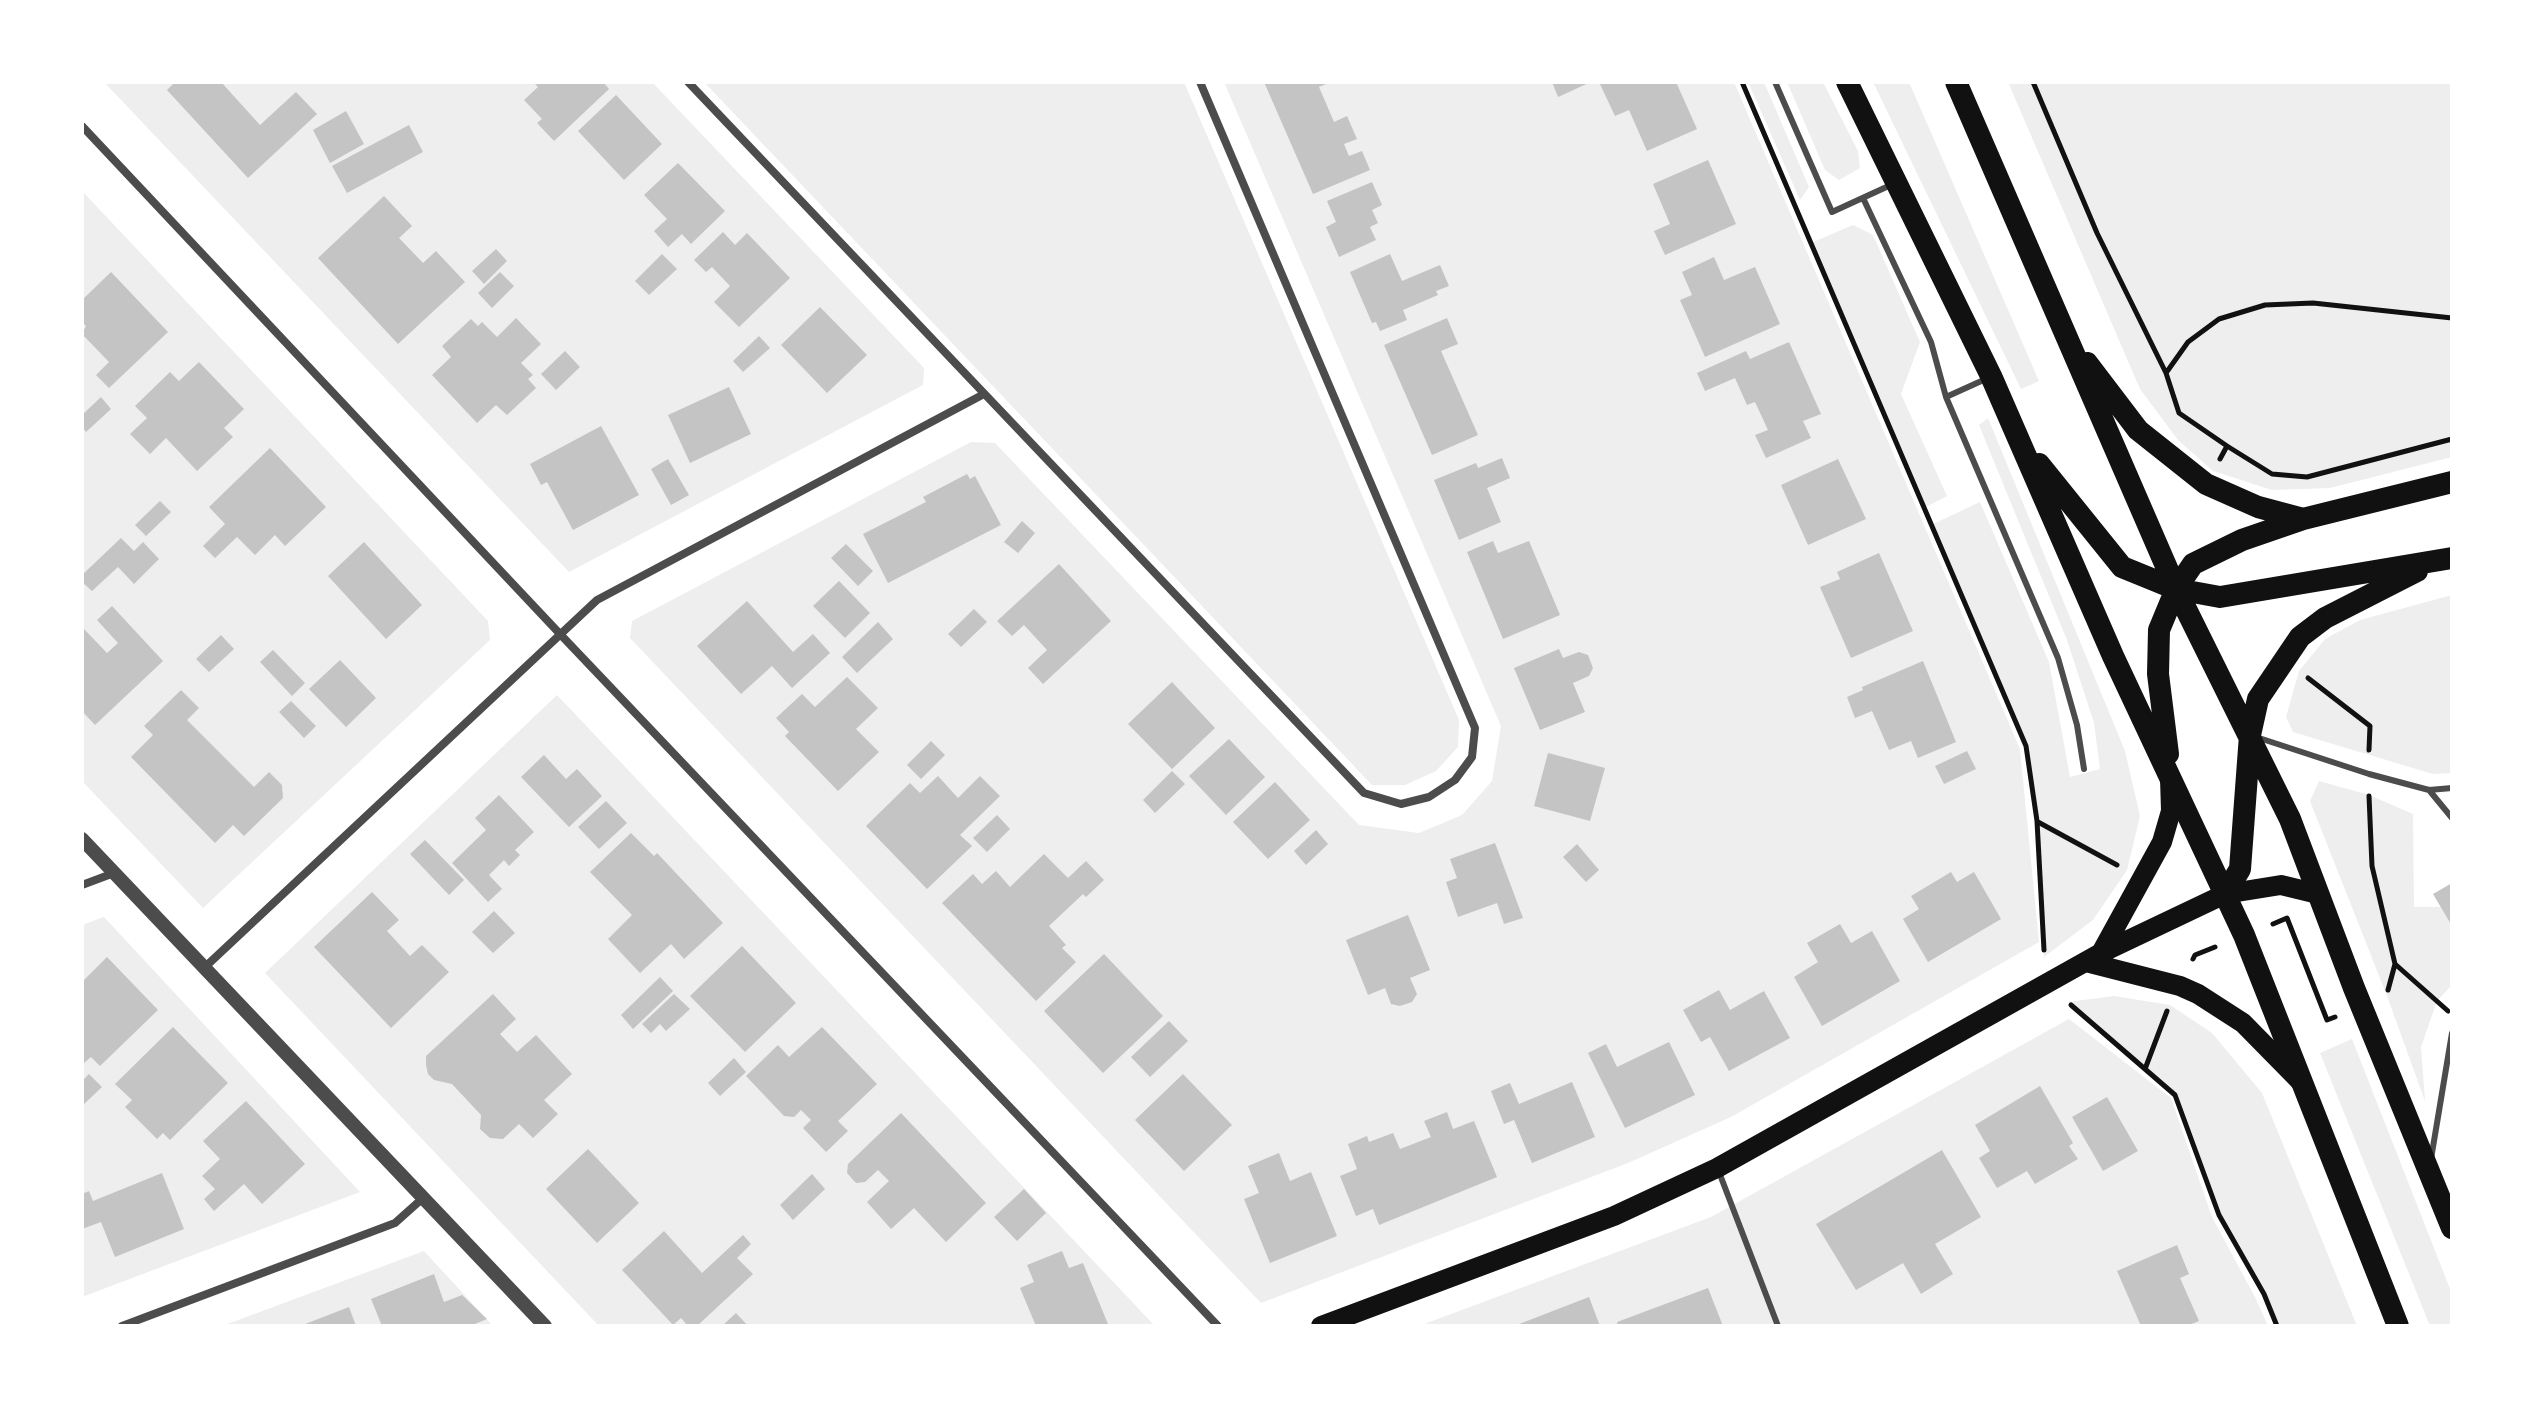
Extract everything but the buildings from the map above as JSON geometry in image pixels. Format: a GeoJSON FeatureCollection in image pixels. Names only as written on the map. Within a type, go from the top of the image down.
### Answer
{"type":"FeatureCollection","features":[{"type":"Feature","properties":{"kind":"highway"},"geometry":{"type":"LineString","coordinates":[[1847,82],[1991,376],[2113,656],[2244,935],[2398,1326]]}},
{"type":"Feature","properties":{"kind":"highway"},"geometry":{"type":"LineString","coordinates":[[1956,82],[2176,589],[2290,819],[2452,1228]]}},
{"type":"Feature","properties":{"kind":"highway"},"geometry":{"type":"LineString","coordinates":[[2067,337],[2138,430],[2206,484],[2258,507],[2303,519]]}},
{"type":"Feature","properties":{"kind":"highway"},"geometry":{"type":"LineString","coordinates":[[2021,441],[2122,567],[2176,589],[2220,597],[2442,560]]}},
{"type":"Feature","properties":{"kind":"highway"},"geometry":{"type":"LineString","coordinates":[[2170,775],[2158,674],[2159,630],[2176,589],[2193,564],[2242,540],[2303,519],[2452,482]]}},
{"type":"Feature","properties":{"kind":"highway"},"geometry":{"type":"LineString","coordinates":[[2225,894],[2240,869],[2250,735],[2258,699],[2300,637],[2325,618],[2442,560]]}},
{"type":"Feature","properties":{"kind":"main road"},"geometry":{"type":"LineString","coordinates":[[2094,958],[2162,842],[2171,811],[2170,775]]}},
{"type":"Feature","properties":{"kind":"main road"},"geometry":{"type":"LineString","coordinates":[[1321,1326],[1614,1216],[1753,1151],[2056,978],[2225,894],[2281,885],[2318,894]]}},
{"type":"Feature","properties":{"kind":"main road"},"geometry":{"type":"LineString","coordinates":[[2094,958],[2198,994],[2243,1023],[2300,1081]]}},
{"type":"Feature","properties":{"kind":"street"},"geometry":{"type":"LineString","coordinates":[[688,82],[1364,793],[1401,804],[1429,797],[1455,780],[1472,757],[1475,728],[1200,82]]}},
{"type":"Feature","properties":{"kind":"street"},"geometry":{"type":"LineString","coordinates":[[82,126],[1218,1326]]}},
{"type":"Feature","properties":{"kind":"street"},"geometry":{"type":"LineString","coordinates":[[204,968],[597,600],[984,394]]}},
{"type":"Feature","properties":{"kind":"street"},"geometry":{"type":"LineString","coordinates":[[82,839],[545,1326]]}},
{"type":"Feature","properties":{"kind":"street"},"geometry":{"type":"LineString","coordinates":[[82,885],[114,873]]}},
{"type":"Feature","properties":{"kind":"street"},"geometry":{"type":"LineString","coordinates":[[122,1326],[395,1223],[423,1198]]}},
{"type":"Feature","properties":{"kind":"lane"},"geometry":{"type":"LineString","coordinates":[[1775,82],[1832,212],[1897,182]]}},
{"type":"Feature","properties":{"kind":"lane"},"geometry":{"type":"LineString","coordinates":[[1863,198],[1931,342],[1946,397],[2058,658],[2077,725],[2084,769]]}},
{"type":"Feature","properties":{"kind":"lane"},"geometry":{"type":"LineString","coordinates":[[1946,397],[1991,376]]}},
{"type":"Feature","properties":{"kind":"lane"},"geometry":{"type":"LineString","coordinates":[[2250,735],[2429,790],[2452,788]]}},
{"type":"Feature","properties":{"kind":"lane"},"geometry":{"type":"LineString","coordinates":[[2429,790],[2452,818]]}},
{"type":"Feature","properties":{"kind":"lane"},"geometry":{"type":"LineString","coordinates":[[2429,1174],[2452,1033]]}},
{"type":"Feature","properties":{"kind":"lane"},"geometry":{"type":"LineString","coordinates":[[1717,1168],[1778,1326]]}},
{"type":"Feature","properties":{"kind":"path"},"geometry":{"type":"LineString","coordinates":[[1742,82],[2026,746],[2037,821],[2044,957],[2068,1002],[2175,1095],[2219,1215],[2264,1294],[2277,1326]]}},
{"type":"Feature","properties":{"kind":"path"},"geometry":{"type":"LineString","coordinates":[[2033,82],[2097,233],[2166,373]]}},
{"type":"Feature","properties":{"kind":"path"},"geometry":{"type":"LineString","coordinates":[[2227,446],[2272,474],[2307,477],[2452,439]]}},
{"type":"Feature","properties":{"kind":"path"},"geometry":{"type":"LineString","coordinates":[[2037,821],[2142,878]]}},
{"type":"Feature","properties":{"kind":"path"},"geometry":{"type":"LineString","coordinates":[[2387,996],[2395,964]]}},
{"type":"Feature","properties":{"kind":"path"},"geometry":{"type":"LineString","coordinates":[[2145,1069],[2170,1005]]}},
{"type":"Feature","properties":{"kind":"shaded area"},"geometry":{"type":"Polygon","coordinates":[[[104,82],[652,82],[924,368],[923,385],[569,572],[104,82]]]}},
{"type":"Feature","properties":{"kind":"shaded area"},"geometry":{"type":"Polygon","coordinates":[[[704,82],[1184,82],[1459,720],[1458,747],[1436,771],[1405,785],[1372,785],[704,82]]]}},
{"type":"Feature","properties":{"kind":"shaded area"},"geometry":{"type":"Polygon","coordinates":[[[1224,82],[1734,82],[2020,749],[2039,942],[1731,1117],[1628,1163],[1261,1303],[630,638],[632,621],[971,442],[995,443],[1359,825],[1419,833],[1462,815],[1492,781],[1501,726],[1224,82]]]}},
{"type":"Feature","properties":{"kind":"shaded area"},"geometry":{"type":"Polygon","coordinates":[[[1748,82],[1764,82],[1809,187],[1800,200],[1748,82]]]}},
{"type":"Feature","properties":{"kind":"shaded area"},"geometry":{"type":"Polygon","coordinates":[[[1787,82],[1823,82],[1858,151],[1860,168],[1839,180],[1825,170],[1787,82]]]}},
{"type":"Feature","properties":{"kind":"shaded area"},"geometry":{"type":"Polygon","coordinates":[[[1873,82],[1909,82],[2039,381],[2021,389],[1873,82]]]}},
{"type":"Feature","properties":{"kind":"shaded area"},"geometry":{"type":"Polygon","coordinates":[[[2008,82],[2452,82],[2452,457],[2330,488],[2272,490],[2213,471],[2178,440],[2140,389],[2008,82]]]}},
{"type":"Feature","properties":{"kind":"shaded area"},"geometry":{"type":"Polygon","coordinates":[[[82,191],[488,621],[490,640],[203,908],[82,781],[82,191]]]}},
{"type":"Feature","properties":{"kind":"shaded area"},"geometry":{"type":"Polygon","coordinates":[[[1853,225],[1873,235],[1920,342],[1901,394],[1947,496],[1924,508],[1811,243],[1853,225]]]}},
{"type":"Feature","properties":{"kind":"shaded area"},"geometry":{"type":"Polygon","coordinates":[[[1988,418],[2125,751],[2140,816],[2127,870],[2093,920],[2044,957],[2037,821],[2026,746],[1931,525],[1980,502],[2049,662],[2070,777],[2100,769],[2094,723],[2067,640],[1979,425],[1988,418]]]}},
{"type":"Feature","properties":{"kind":"shaded area"},"geometry":{"type":"Polygon","coordinates":[[[2452,595],[2452,773],[2433,774],[2293,732],[2286,717],[2299,671],[2325,639],[2360,620],[2452,595]]]}},
{"type":"Feature","properties":{"kind":"shaded area"},"geometry":{"type":"Polygon","coordinates":[[[557,695],[1155,1326],[599,1326],[265,973],[557,695]]]}},
{"type":"Feature","properties":{"kind":"shaded area"},"geometry":{"type":"Polygon","coordinates":[[[2319,781],[2369,795],[2413,814],[2414,907],[2441,907],[2452,926],[2452,985],[2437,1001],[2421,1047],[2425,1101],[2310,801],[2319,781]]]}},
{"type":"Feature","properties":{"kind":"shaded area"},"geometry":{"type":"Polygon","coordinates":[[[104,917],[360,1192],[82,1297],[82,925],[104,917]]]}},
{"type":"Feature","properties":{"kind":"shaded area"},"geometry":{"type":"Polygon","coordinates":[[[2114,996],[2170,1005],[2212,1033],[2262,1093],[2357,1326],[2277,1326],[2264,1294],[2219,1215],[2175,1095],[2068,1002],[2114,996]]]}},
{"type":"Feature","properties":{"kind":"shaded area"},"geometry":{"type":"Polygon","coordinates":[[[2069,1019],[2171,1098],[2212,1217],[2268,1326],[1419,1326],[1711,1217],[2069,1019]]]}},
{"type":"Feature","properties":{"kind":"shaded area"},"geometry":{"type":"Polygon","coordinates":[[[2352,1039],[2452,1294],[2452,1326],[2430,1326],[2320,1053],[2352,1039]]]}},
{"type":"Feature","properties":{"kind":"shaded area"},"geometry":{"type":"Polygon","coordinates":[[[424,1251],[493,1326],[222,1326],[424,1251]]]}}]}
